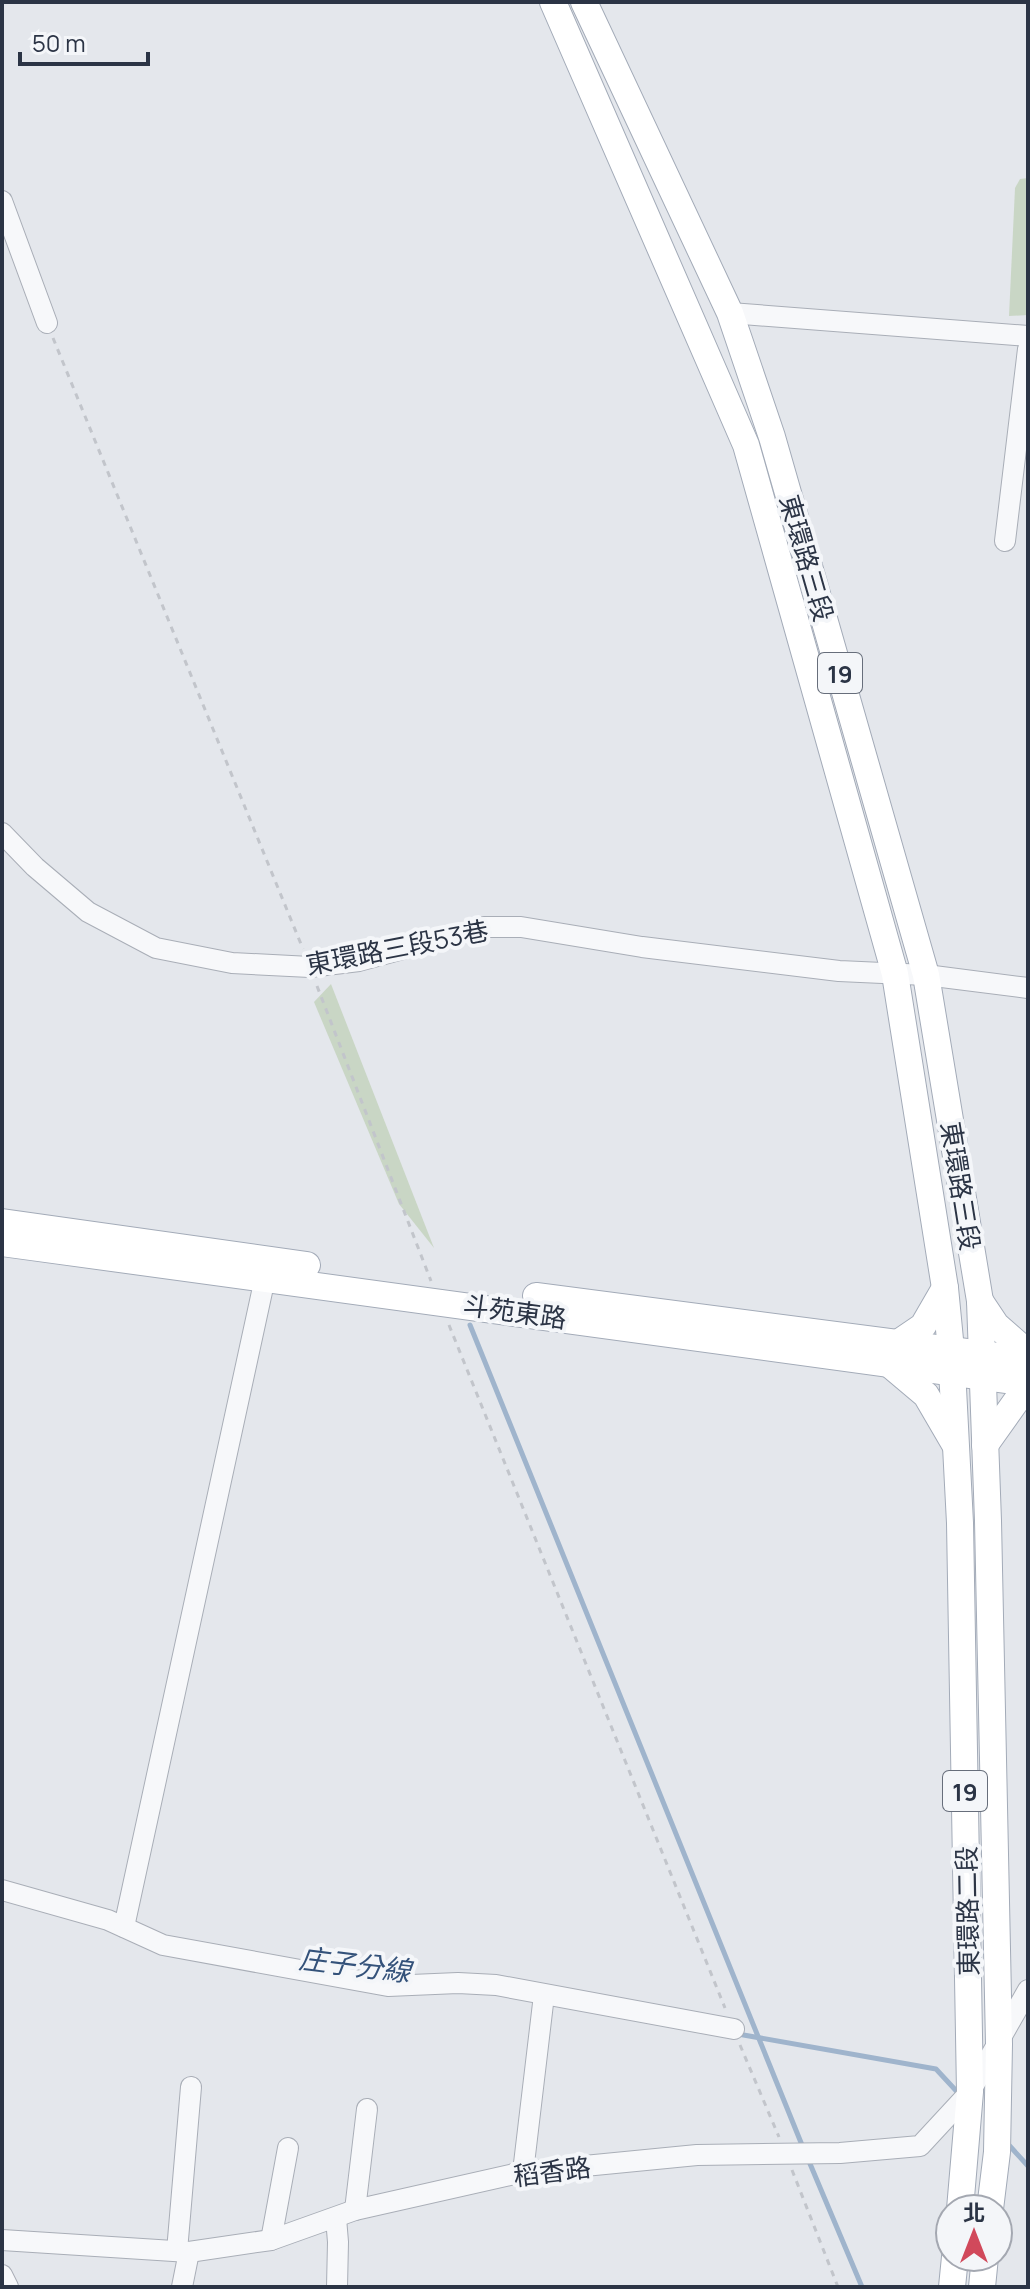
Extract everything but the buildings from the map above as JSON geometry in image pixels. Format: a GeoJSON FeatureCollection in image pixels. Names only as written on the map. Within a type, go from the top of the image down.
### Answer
{"type":"FeatureCollection","features":[{"type":"Feature","properties":{"kind":"main road","name":"東環路三段"},"geometry":{"type":"LineString","coordinates":[[553,2],[746,445],[895,974],[945,1288],[952,1361]]}},
{"type":"Feature","properties":{"kind":"main road","name":"東環路三段"},"geometry":{"type":"LineString","coordinates":[[584,2],[730,313],[772,437],[926,975],[980,1301],[982,1365]]}},
{"type":"Feature","properties":{"kind":"main road","name":"斗苑東路"},"geometry":{"type":"LineString","coordinates":[[2,1222],[435,1292],[982,1365],[1028,1383]]}},
{"type":"Feature","properties":{"kind":"main road","name":"斗苑東路"},"geometry":{"type":"LineString","coordinates":[[2,1243],[265,1278],[435,1292]]}},
{"type":"Feature","properties":{"kind":"main road"},"geometry":{"type":"LineString","coordinates":[[945,1288],[923,1326],[893,1353],[926,1395],[956,1447]]}},
{"type":"Feature","properties":{"kind":"main road"},"geometry":{"type":"LineString","coordinates":[[980,1301],[996,1325],[1028,1353]]}},
{"type":"Feature","properties":{"kind":"main road","name":"斗苑東路"},"geometry":{"type":"LineString","coordinates":[[982,1365],[1028,1360]]}},
{"type":"Feature","properties":{"kind":"main road","name":"東環路二段"},"geometry":{"type":"LineString","coordinates":[[952,1361],[960,1539],[970,2092],[961,2193]]}},
{"type":"Feature","properties":{"kind":"main road","name":"東環路二段"},"geometry":{"type":"LineString","coordinates":[[982,1365],[999,2044],[997,2152],[992,2193]]}},
{"type":"Feature","properties":{"kind":"main road"},"geometry":{"type":"LineString","coordinates":[[985,1445],[1017,1400],[1028,1393]]}},
{"type":"Feature","properties":{"kind":"street"},"geometry":{"type":"LineString","coordinates":[[2,201],[47,323]]}},
{"type":"Feature","properties":{"kind":"street"},"geometry":{"type":"LineString","coordinates":[[730,313],[1028,336]]}},
{"type":"Feature","properties":{"kind":"street"},"geometry":{"type":"LineString","coordinates":[[1005,541],[1028,349]]}},
{"type":"Feature","properties":{"kind":"street","name":"東環路三段53巷"},"geometry":{"type":"LineString","coordinates":[[2,833],[35,867],[88,912],[156,948],[232,963],[310,967],[359,961],[484,927],[521,927],[642,947],[839,971],[926,975],[1028,988]]}},
{"type":"Feature","properties":{"kind":"street"},"geometry":{"type":"LineString","coordinates":[[124,1927],[265,1278]]}},
{"type":"Feature","properties":{"kind":"street"},"geometry":{"type":"LineString","coordinates":[[2,1890],[108,1920],[163,1945],[388,1986],[496,1985],[734,2029]]}},
{"type":"Feature","properties":{"kind":"street","name":"稻香路"},"geometry":{"type":"LineString","coordinates":[[3,2240],[183,2252],[271,2240],[355,2210],[523,2172],[697,2155],[840,2153],[920,2146],[970,2092],[1028,1990]]}},
{"type":"Feature","properties":{"kind":"street"},"geometry":{"type":"LineString","coordinates":[[523,2172],[544,1995]]}},
{"type":"Feature","properties":{"kind":"street"},"geometry":{"type":"LineString","coordinates":[[182,2287],[191,2087]]}},
{"type":"Feature","properties":{"kind":"street"},"geometry":{"type":"LineString","coordinates":[[355,2210],[367,2109]]}},
{"type":"Feature","properties":{"kind":"street"},"geometry":{"type":"LineString","coordinates":[[271,2240],[288,2148]]}},
{"type":"Feature","properties":{"kind":"street"},"geometry":{"type":"LineString","coordinates":[[336,2218],[337,2287]]}},
{"type":"Feature","properties":{"kind":"street"},"geometry":{"type":"LineString","coordinates":[[2,2262],[3,2240]]}},
{"type":"Feature","properties":{"kind":"street"},"geometry":{"type":"LineString","coordinates":[[2,2275],[8,2287]]}},
{"type":"Feature","properties":{"kind":"path"},"geometry":{"type":"LineString","coordinates":[[47,323],[249,811],[435,1292],[734,2029]]}},
{"type":"Feature","properties":{"kind":"green space"},"geometry":{"type":"Polygon","coordinates":[[[1028,178],[1028,315],[1009,316],[1015,188],[1020,179],[1028,178]]]}},
{"type":"Feature","properties":{"kind":"green space"},"geometry":{"type":"Polygon","coordinates":[[[331,984],[434,1248],[399,1204],[314,1002],[331,984]]]}},
{"type":"Feature","properties":{"kind":"waterway"},"geometry":{"type":"LineString","coordinates":[[470,1325],[804,2150]]}},
{"type":"Feature","properties":{"kind":"waterway"},"geometry":{"type":"LineString","coordinates":[[738,2034],[936,2069],[961,2096]]}},
{"type":"Feature","properties":{"kind":"waterway"},"geometry":{"type":"LineString","coordinates":[[1007,2143],[1028,2166]]}},
{"type":"Feature","properties":{"kind":"waterway"},"geometry":{"type":"LineString","coordinates":[[808,2159],[862,2287]]}},
{"type":"Feature","properties":{"kind":"water label","name":"庄子分線"},"geometry":{"type":"Point","coordinates":[355,1964]}}]}
